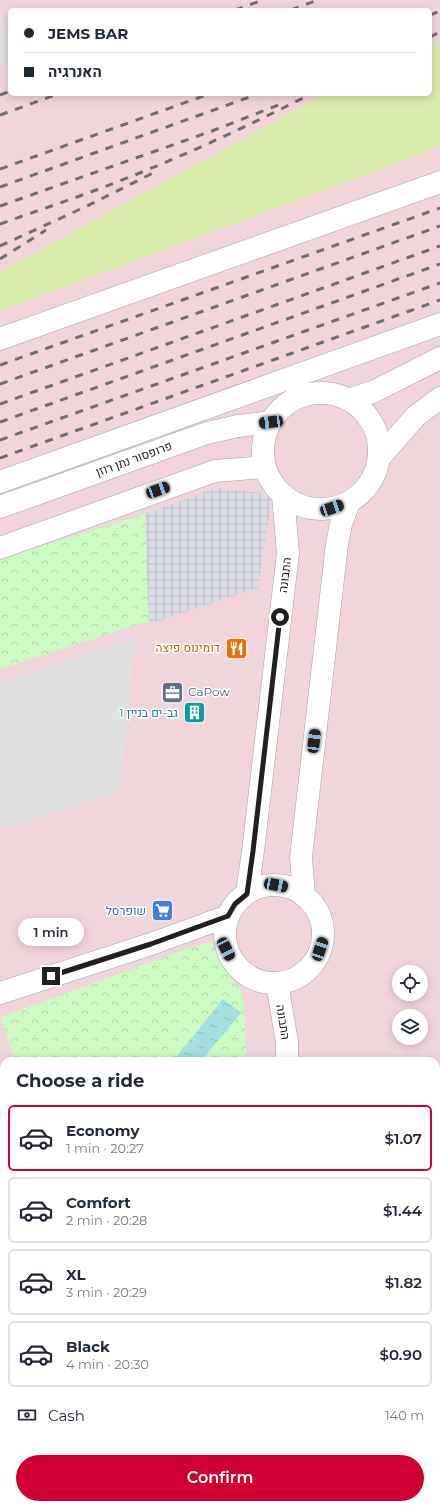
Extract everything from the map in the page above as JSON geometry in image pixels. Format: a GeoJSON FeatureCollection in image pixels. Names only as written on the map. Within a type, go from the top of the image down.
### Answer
{"type":"FeatureCollection","features":[{"type":"Feature","properties":{"kind":"street"},"geometry":{"type":"LineString","coordinates":[[0,339],[440,182]]}},
{"type":"Feature","properties":{"kind":"street"},"geometry":{"type":"LineString","coordinates":[[0,482],[440,324]]}},
{"type":"Feature","properties":{"kind":"street"},"geometry":{"type":"LineString","coordinates":[[349,400],[375,391],[440,358]]}},
{"type":"Feature","properties":{"kind":"street"},"geometry":{"type":"LineString","coordinates":[[314,393],[332,394],[349,400],[363,411],[373,425],[378,441],[379,458],[376,469],[368,486],[349,502],[332,508],[322,509],[294,503],[283,495],[272,482],[265,467],[263,452],[265,437],[271,422],[282,408],[297,398],[314,393]]}},
{"type":"Feature","properties":{"kind":"street"},"geometry":{"type":"LineString","coordinates":[[379,458],[416,416],[440,398]]}},
{"type":"Feature","properties":{"kind":"street","name":"פרופסור נתן רוזן"},"geometry":{"type":"LineString","coordinates":[[0,507],[207,433],[238,426],[271,422]]}},
{"type":"Feature","properties":{"kind":"street"},"geometry":{"type":"LineString","coordinates":[[0,548],[215,471],[265,467]]}},
{"type":"Feature","properties":{"kind":"street","name":"התבונה"},"geometry":{"type":"LineString","coordinates":[[247,894],[288,553],[283,495]]}},
{"type":"Feature","properties":{"kind":"street"},"geometry":{"type":"LineString","coordinates":[[304,896],[300,857],[337,544],[341,524],[349,502]]}},
{"type":"Feature","properties":{"kind":"street"},"geometry":{"type":"LineString","coordinates":[[276,885],[291,888],[304,896],[312,904],[322,924],[322,941],[317,957],[307,970],[293,980],[277,983],[260,982],[245,975],[234,964],[226,949],[224,932],[228,916],[235,904],[247,894],[260,887],[276,885]]}},
{"type":"Feature","properties":{"kind":"street"},"geometry":{"type":"LineString","coordinates":[[0,993],[151,944],[228,916]]}},
{"type":"Feature","properties":{"kind":"street","name":"התבונה"},"geometry":{"type":"LineString","coordinates":[[277,983],[287,1042],[287,1057]]}},
{"type":"Feature","properties":{"kind":"shaded area"},"geometry":{"type":"Polygon","coordinates":[[[0,0],[440,0],[440,1057],[0,1057],[0,0]]]}},
{"type":"Feature","properties":{"kind":"shaded area"},"geometry":{"type":"Polygon","coordinates":[[[0,11],[8,35],[8,65],[0,68],[0,11]]]}},
{"type":"Feature","properties":{"kind":"shaded area"},"geometry":{"type":"Polygon","coordinates":[[[215,488],[272,494],[258,588],[153,623],[149,621],[145,514],[215,488]]]}},
{"type":"Feature","properties":{"kind":"shaded area"},"geometry":{"type":"Polygon","coordinates":[[[136,637],[120,791],[0,830],[0,683],[136,637]]]}},
{"type":"Feature","properties":{"kind":"green space"},"geometry":{"type":"Polygon","coordinates":[[[440,43],[440,147],[0,311],[0,272],[321,96],[432,96],[432,46],[440,43]]]}},
{"type":"Feature","properties":{"kind":"green space"},"geometry":{"type":"Polygon","coordinates":[[[145,514],[149,621],[0,669],[0,559],[145,514]]]}},
{"type":"Feature","properties":{"kind":"green space"},"geometry":{"type":"Polygon","coordinates":[[[212,941],[231,978],[241,989],[244,1004],[247,1057],[14,1057],[1,1017],[212,941]]]}},
{"type":"Feature","properties":{"kind":"water"},"geometry":{"type":"Polygon","coordinates":[[[223,999],[241,1013],[204,1057],[176,1057],[223,999]]]}},
{"type":"Feature","properties":{"kind":"railway"},"geometry":{"type":"LineString","coordinates":[[241,8],[263,0]]}},
{"type":"Feature","properties":{"kind":"railway"},"geometry":{"type":"LineString","coordinates":[[296,8],[318,0]]}},
{"type":"Feature","properties":{"kind":"railway"},"geometry":{"type":"LineString","coordinates":[[432,14],[440,11]]}},
{"type":"Feature","properties":{"kind":"railway"},"geometry":{"type":"LineString","coordinates":[[432,36],[440,32]]}},
{"type":"Feature","properties":{"kind":"railway"},"geometry":{"type":"LineString","coordinates":[[0,95],[8,92]]}},
{"type":"Feature","properties":{"kind":"railway"},"geometry":{"type":"LineString","coordinates":[[0,115],[52,96]]}},
{"type":"Feature","properties":{"kind":"railway"},"geometry":{"type":"LineString","coordinates":[[0,169],[203,96]]}},
{"type":"Feature","properties":{"kind":"railway"},"geometry":{"type":"LineString","coordinates":[[0,187],[252,96]]}},
{"type":"Feature","properties":{"kind":"railway"},"geometry":{"type":"LineString","coordinates":[[0,224],[103,188],[167,162],[240,129],[307,96]]}},
{"type":"Feature","properties":{"kind":"railway"},"geometry":{"type":"LineString","coordinates":[[0,206],[212,131],[281,104]]}},
{"type":"Feature","properties":{"kind":"railway"},"geometry":{"type":"LineString","coordinates":[[0,246],[87,206],[155,172]]}},
{"type":"Feature","properties":{"kind":"railway"},"geometry":{"type":"LineString","coordinates":[[0,365],[440,208]]}},
{"type":"Feature","properties":{"kind":"railway"},"geometry":{"type":"LineString","coordinates":[[0,384],[440,226]]}},
{"type":"Feature","properties":{"kind":"railway"},"geometry":{"type":"LineString","coordinates":[[0,259],[46,230]]}},
{"type":"Feature","properties":{"kind":"railway"},"geometry":{"type":"LineString","coordinates":[[0,404],[440,246]]}},
{"type":"Feature","properties":{"kind":"railway"},"geometry":{"type":"LineString","coordinates":[[0,422],[440,264]]}},
{"type":"Feature","properties":{"kind":"railway"},"geometry":{"type":"LineString","coordinates":[[0,440],[440,283]]}},
{"type":"Feature","properties":{"kind":"railway"},"geometry":{"type":"LineString","coordinates":[[0,458],[440,300]]}},
{"type":"Feature","properties":{"kind":"place","name":"דומינוס פיצה"},"geometry":{"type":"Point","coordinates":[236,648]}},
{"type":"Feature","properties":{"kind":"place","name":"CaPow"},"geometry":{"type":"Point","coordinates":[173,692]}},
{"type":"Feature","properties":{"kind":"place","name":"גב-ים בניין 1"},"geometry":{"type":"Point","coordinates":[194,713]}},
{"type":"Feature","properties":{"kind":"place","name":"שופרסל"},"geometry":{"type":"Point","coordinates":[162,911]}},
{"type":"Feature","properties":{"kind":"route"},"geometry":{"type":"LineString","coordinates":[[51,976],[151,944],[228,916],[235,904],[247,894],[280,617]]}}]}
